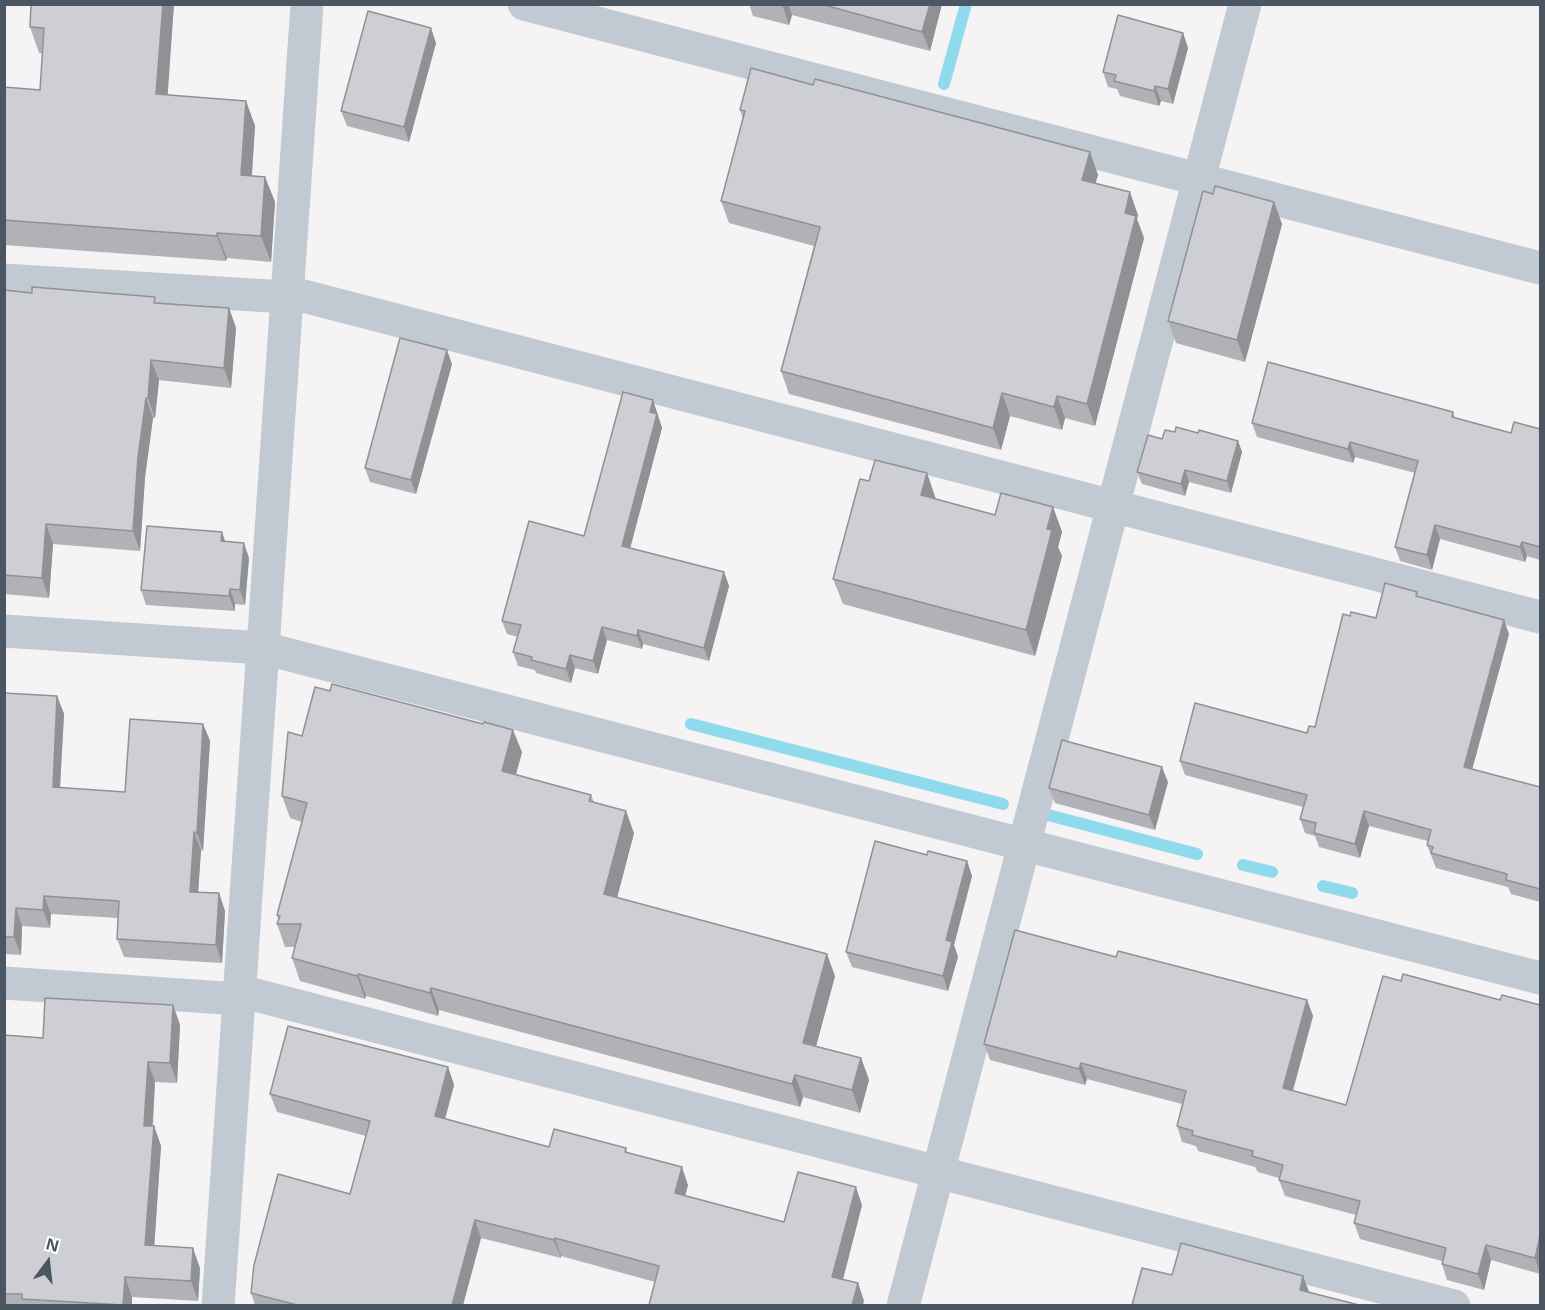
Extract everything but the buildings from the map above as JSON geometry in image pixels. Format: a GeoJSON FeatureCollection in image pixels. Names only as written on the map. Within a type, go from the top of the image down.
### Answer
{"type":"FeatureCollection","features":[{"type":"Feature","properties":{"kind":"street"},"geometry":{"type":"LineString","coordinates":[[218,1305],[307,4]]}},
{"type":"Feature","properties":{"kind":"street"},"geometry":{"type":"LineString","coordinates":[[524,4],[630,18],[1199,179],[1540,268]]}},
{"type":"Feature","properties":{"kind":"street"},"geometry":{"type":"LineString","coordinates":[[903,1305],[1245,4]]}},
{"type":"Feature","properties":{"kind":"street"},"geometry":{"type":"LineString","coordinates":[[4,280],[288,295],[1540,617]]}},
{"type":"Feature","properties":{"kind":"street"},"geometry":{"type":"LineString","coordinates":[[4,631],[263,648],[1540,978]]}},
{"type":"Feature","properties":{"kind":"street"},"geometry":{"type":"LineString","coordinates":[[4,983],[239,995],[1454,1305]]}},
{"type":"Feature","properties":{"kind":"waterway"},"geometry":{"type":"LineString","coordinates":[[944,84],[966,4]]}},
{"type":"Feature","properties":{"kind":"waterway"},"geometry":{"type":"LineString","coordinates":[[691,724],[1003,804]]}},
{"type":"Feature","properties":{"kind":"waterway"},"geometry":{"type":"LineString","coordinates":[[1048,815],[1197,854]]}},
{"type":"Feature","properties":{"kind":"waterway"},"geometry":{"type":"LineString","coordinates":[[1243,865],[1272,872]]}},
{"type":"Feature","properties":{"kind":"waterway"},"geometry":{"type":"LineString","coordinates":[[1323,886],[1352,893]]}}]}
